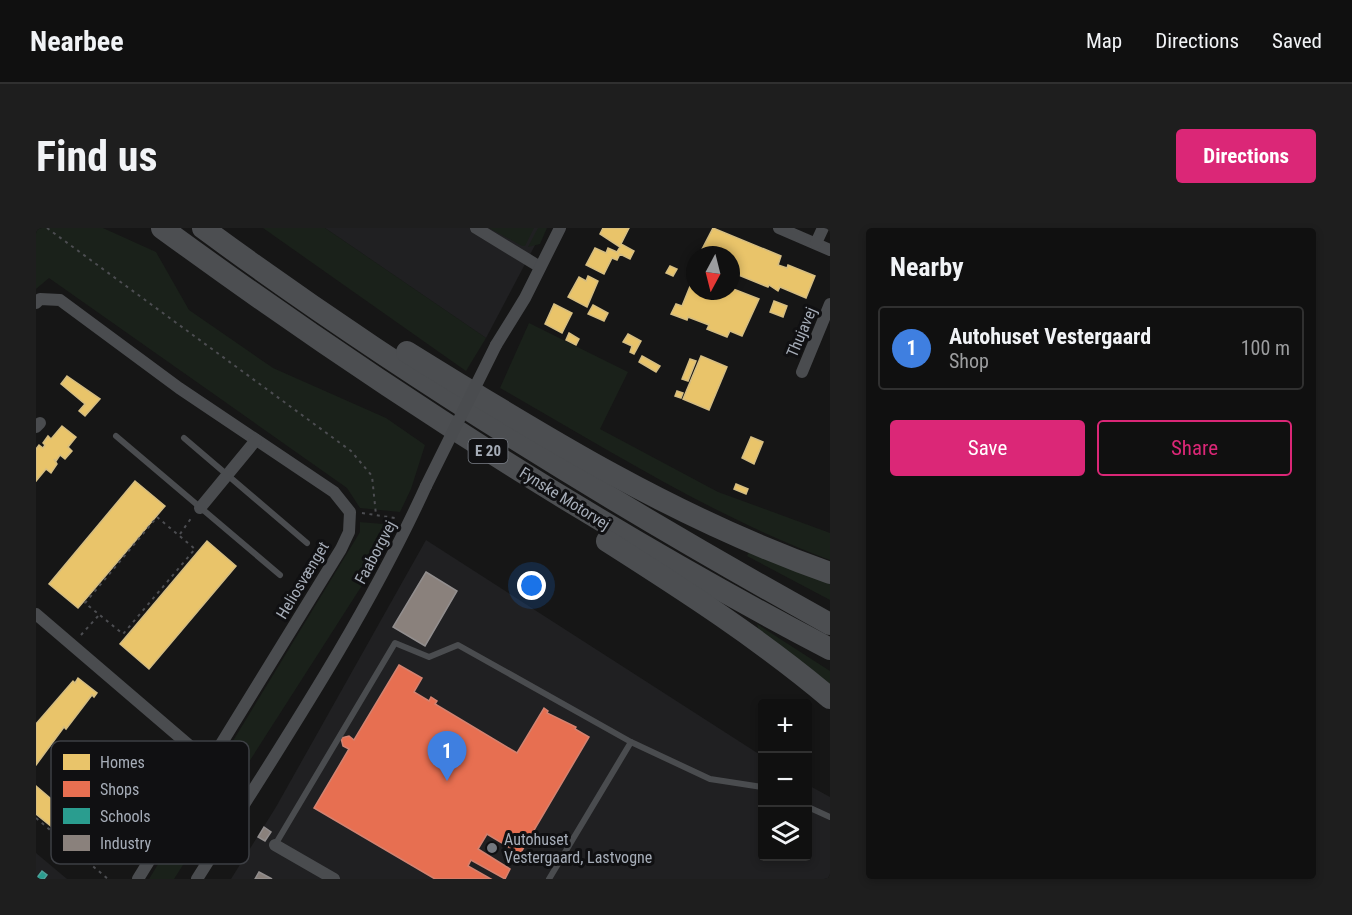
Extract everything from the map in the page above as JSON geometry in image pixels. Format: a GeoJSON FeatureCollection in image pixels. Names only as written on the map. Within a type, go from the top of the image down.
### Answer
{"type":"FeatureCollection","features":[{"type":"Feature","properties":{"kind":"highway","name":"Fynske Motorvej"},"geometry":{"type":"LineString","coordinates":[[162,228],[248,291],[481,446],[707,583],[830,649]]}},
{"type":"Feature","properties":{"kind":"highway","name":"Fynske Motorvej"},"geometry":{"type":"LineString","coordinates":[[203,228],[383,355],[493,426],[709,557],[830,624]]}},
{"type":"Feature","properties":{"kind":"highway"},"geometry":{"type":"LineString","coordinates":[[238,254],[337,309],[574,455],[678,510],[776,553],[830,573]]}},
{"type":"Feature","properties":{"kind":"highway"},"geometry":{"type":"LineString","coordinates":[[481,446],[564,514],[726,618],[781,657],[830,698]]}},
{"type":"Feature","properties":{"kind":"street"},"geometry":{"type":"LineString","coordinates":[[476,228],[540,267]]}},
{"type":"Feature","properties":{"kind":"street","name":"Faaborgvej"},"geometry":{"type":"LineString","coordinates":[[249,793],[344,639],[410,520],[496,345],[560,228]]}},
{"type":"Feature","properties":{"kind":"street"},"geometry":{"type":"LineString","coordinates":[[779,228],[830,250]]}},
{"type":"Feature","properties":{"kind":"street"},"geometry":{"type":"LineString","coordinates":[[816,243],[823,228]]}},
{"type":"Feature","properties":{"kind":"street"},"geometry":{"type":"LineString","coordinates":[[36,303],[40,299],[60,300],[179,388],[334,492],[350,512]]}},
{"type":"Feature","properties":{"kind":"street","name":"Thujavej"},"geometry":{"type":"LineString","coordinates":[[802,372],[830,304]]}},
{"type":"Feature","properties":{"kind":"street"},"geometry":{"type":"LineString","coordinates":[[200,508],[256,441]]}},
{"type":"Feature","properties":{"kind":"street","name":"Heliosvænget"},"geometry":{"type":"LineString","coordinates":[[225,741],[341,549],[349,532],[350,512]]}},
{"type":"Feature","properties":{"kind":"street"},"geometry":{"type":"LineString","coordinates":[[36,614],[184,741]]}},
{"type":"Feature","properties":{"kind":"street"},"geometry":{"type":"LineString","coordinates":[[275,845],[334,879]]}},
{"type":"Feature","properties":{"kind":"street","name":"Heliosvænget"},"geometry":{"type":"LineString","coordinates":[[138,879],[148,864]]}},
{"type":"Feature","properties":{"kind":"street","name":"Faaborgvej"},"geometry":{"type":"LineString","coordinates":[[196,879],[205,864]]}},
{"type":"Feature","properties":{"kind":"lane","name":"Heliosvænget"},"geometry":{"type":"LineString","coordinates":[[116,436],[280,575]]}},
{"type":"Feature","properties":{"kind":"lane","name":"Heliosvænget"},"geometry":{"type":"LineString","coordinates":[[184,438],[307,543]]}},
{"type":"Feature","properties":{"kind":"lane"},"geometry":{"type":"LineString","coordinates":[[275,845],[395,643],[429,657],[458,645],[631,742],[710,780],[758,786]]}},
{"type":"Feature","properties":{"kind":"lane"},"geometry":{"type":"LineString","coordinates":[[549,879],[631,742]]}},
{"type":"Feature","properties":{"kind":"lane"},"geometry":{"type":"LineString","coordinates":[[812,809],[830,817]]}},
{"type":"Feature","properties":{"kind":"path"},"geometry":{"type":"LineString","coordinates":[[47,228],[351,451],[372,476],[376,515]]}},
{"type":"Feature","properties":{"kind":"path"},"geometry":{"type":"LineString","coordinates":[[179,535],[200,508]]}},
{"type":"Feature","properties":{"kind":"path"},"geometry":{"type":"LineString","coordinates":[[350,512],[410,520]]}},
{"type":"Feature","properties":{"kind":"path"},"geometry":{"type":"LineString","coordinates":[[157,517],[179,535],[195,549],[123,634],[85,603],[157,517]]}},
{"type":"Feature","properties":{"kind":"path"},"geometry":{"type":"LineString","coordinates":[[73,645],[99,615]]}},
{"type":"Feature","properties":{"kind":"path"},"geometry":{"type":"LineString","coordinates":[[36,818],[51,831]]}},
{"type":"Feature","properties":{"kind":"path"},"geometry":{"type":"LineString","coordinates":[[90,864],[108,879]]}},
{"type":"Feature","properties":{"kind":"shaded area"},"geometry":{"type":"Polygon","coordinates":[[[36,228],[103,228],[156,252],[189,310],[273,368],[386,418],[425,445],[411,489],[400,512],[360,508],[347,488],[49,278],[36,289],[36,228]]]}},
{"type":"Feature","properties":{"kind":"shaded area"},"geometry":{"type":"Polygon","coordinates":[[[263,228],[325,228],[486,338],[466,371],[263,228]]]}},
{"type":"Feature","properties":{"kind":"shaded area"},"geometry":{"type":"Polygon","coordinates":[[[325,228],[544,228],[486,338],[325,228]]]}},
{"type":"Feature","properties":{"kind":"shaded area"},"geometry":{"type":"Polygon","coordinates":[[[489,228],[534,228],[525,246],[522,246],[489,228]]]}},
{"type":"Feature","properties":{"kind":"shaded area"},"geometry":{"type":"Polygon","coordinates":[[[538,228],[547,228],[540,244],[528,247],[538,228]]]}},
{"type":"Feature","properties":{"kind":"shaded area"},"geometry":{"type":"Polygon","coordinates":[[[529,323],[628,372],[600,429],[718,492],[830,533],[830,560],[787,543],[703,503],[500,388],[529,323]]]}},
{"type":"Feature","properties":{"kind":"shaded area"},"geometry":{"type":"Polygon","coordinates":[[[360,522],[394,525],[377,562],[249,762],[249,741],[233,741],[360,532],[360,522]]]}},
{"type":"Feature","properties":{"kind":"shaded area"},"geometry":{"type":"Polygon","coordinates":[[[426,540],[758,753],[758,861],[812,861],[812,787],[830,797],[830,879],[231,879],[240,864],[249,864],[249,850],[276,807],[426,540]]]}},
{"type":"Feature","properties":{"kind":"shaded area"},"geometry":{"type":"Polygon","coordinates":[[[750,550],[830,580],[830,600],[747,556],[750,550]]]}},
{"type":"Feature","properties":{"kind":"shaded area"},"geometry":{"type":"Polygon","coordinates":[[[757,624],[830,671],[830,686],[759,631],[757,624]]]}},
{"type":"Feature","properties":{"kind":"shaded area"},"geometry":{"type":"Polygon","coordinates":[[[36,853],[67,879],[36,879],[36,853]]]}},
{"type":"Feature","properties":{"kind":"shaded area"},"geometry":{"type":"Polygon","coordinates":[[[158,864],[184,864],[174,879],[149,879],[158,864]]]}},
{"type":"Feature","properties":{"kind":"building: Homes"},"geometry":{"type":"Polygon","coordinates":[[[603,228],[629,228],[621,244],[634,251],[630,259],[620,254],[617,260],[612,258],[604,274],[586,265],[595,248],[606,253],[608,248],[617,252],[620,247],[600,234],[603,228]]]}},
{"type":"Feature","properties":{"kind":"building: Homes"},"geometry":{"type":"Polygon","coordinates":[[[713,228],[781,256],[778,265],[787,268],[788,265],[815,276],[806,298],[780,287],[778,291],[769,285],[768,287],[740,276],[740,246],[704,246],[713,228]]]}},
{"type":"Feature","properties":{"kind":"building: Homes"},"geometry":{"type":"Polygon","coordinates":[[[670,266],[677,269],[673,276],[666,273],[670,266]]]}},
{"type":"Feature","properties":{"kind":"building: Homes"},"geometry":{"type":"Polygon","coordinates":[[[588,276],[598,281],[587,307],[568,297],[579,277],[586,281],[588,276]]]}},
{"type":"Feature","properties":{"kind":"building: Homes"},"geometry":{"type":"Polygon","coordinates":[[[740,292],[759,299],[742,336],[730,331],[727,337],[707,329],[709,325],[688,317],[687,320],[671,314],[676,304],[682,306],[686,296],[686,300],[740,300],[740,292]]]}},
{"type":"Feature","properties":{"kind":"building: Homes"},"geometry":{"type":"Polygon","coordinates":[[[774,301],[787,306],[783,317],[770,312],[774,301]]]}},
{"type":"Feature","properties":{"kind":"building: Homes"},"geometry":{"type":"Polygon","coordinates":[[[554,304],[572,313],[562,333],[545,324],[554,304]]]}},
{"type":"Feature","properties":{"kind":"building: Homes"},"geometry":{"type":"Polygon","coordinates":[[[593,305],[608,313],[604,321],[588,314],[593,305]]]}},
{"type":"Feature","properties":{"kind":"building: Homes"},"geometry":{"type":"Polygon","coordinates":[[[569,333],[579,339],[576,345],[566,340],[569,333]]]}},
{"type":"Feature","properties":{"kind":"building: Homes"},"geometry":{"type":"Polygon","coordinates":[[[628,334],[641,341],[634,354],[630,352],[632,346],[623,342],[628,334]]]}},
{"type":"Feature","properties":{"kind":"building: Homes"},"geometry":{"type":"Polygon","coordinates":[[[642,356],[660,366],[656,372],[639,362],[642,356]]]}},
{"type":"Feature","properties":{"kind":"building: Homes"},"geometry":{"type":"Polygon","coordinates":[[[701,356],[727,367],[709,410],[683,399],[701,356]]]}},
{"type":"Feature","properties":{"kind":"building: Homes"},"geometry":{"type":"Polygon","coordinates":[[[690,359],[696,361],[688,381],[682,379],[690,359]]]}},
{"type":"Feature","properties":{"kind":"building: Homes"},"geometry":{"type":"Polygon","coordinates":[[[67,376],[100,399],[85,416],[79,411],[85,404],[61,384],[67,376]]]}},
{"type":"Feature","properties":{"kind":"building: Homes"},"geometry":{"type":"Polygon","coordinates":[[[677,391],[683,393],[681,398],[675,396],[677,391]]]}},
{"type":"Feature","properties":{"kind":"building: Homes"},"geometry":{"type":"Polygon","coordinates":[[[62,426],[76,437],[68,447],[72,451],[65,459],[60,455],[56,461],[54,459],[57,464],[51,473],[46,469],[36,481],[36,449],[39,445],[43,448],[45,445],[43,443],[48,436],[51,439],[62,426]]]}},
{"type":"Feature","properties":{"kind":"building: Homes"},"geometry":{"type":"Polygon","coordinates":[[[751,437],[763,442],[754,464],[742,458],[751,437]]]}},
{"type":"Feature","properties":{"kind":"building: Homes"},"geometry":{"type":"Polygon","coordinates":[[[135,481],[165,506],[78,608],[49,584],[135,481]]]}},
{"type":"Feature","properties":{"kind":"building: Homes"},"geometry":{"type":"Polygon","coordinates":[[[736,484],[748,489],[746,494],[734,489],[736,484]]]}},
{"type":"Feature","properties":{"kind":"building: Homes"},"geometry":{"type":"Polygon","coordinates":[[[207,541],[236,566],[149,669],[120,644],[207,541]]]}},
{"type":"Feature","properties":{"kind":"building: Homes"},"geometry":{"type":"Polygon","coordinates":[[[78,678],[97,693],[94,697],[92,695],[66,729],[64,727],[54,741],[51,741],[51,745],[36,765],[36,724],[73,681],[75,683],[78,678]]]}},
{"type":"Feature","properties":{"kind":"building: Homes"},"geometry":{"type":"Polygon","coordinates":[[[36,786],[51,799],[51,826],[36,814],[36,786]]]}},
{"type":"Feature","properties":{"kind":"building: Shops"},"geometry":{"type":"Polygon","coordinates":[[[399,665],[422,678],[414,692],[429,701],[431,697],[437,701],[435,704],[517,753],[544,708],[548,711],[547,713],[576,727],[575,729],[589,737],[520,854],[487,834],[478,849],[510,869],[505,879],[471,860],[468,866],[491,879],[435,879],[314,808],[349,749],[343,746],[341,738],[349,736],[354,740],[399,665]]]}},
{"type":"Feature","properties":{"kind":"building: Schools"},"geometry":{"type":"Polygon","coordinates":[[[42,871],[47,875],[44,879],[36,879],[42,871]]]}},
{"type":"Feature","properties":{"kind":"building: Industry"},"geometry":{"type":"Polygon","coordinates":[[[426,572],[457,591],[425,646],[393,627],[426,572]]]}},
{"type":"Feature","properties":{"kind":"building: Industry"},"geometry":{"type":"Polygon","coordinates":[[[264,827],[271,832],[265,841],[258,837],[264,827]]]}},
{"type":"Feature","properties":{"kind":"building: Industry"},"geometry":{"type":"Polygon","coordinates":[[[259,872],[272,879],[255,879],[259,872]]]}},
{"type":"Feature","properties":{"kind":"place","name":"Autohuset Vestergaard"},"geometry":{"type":"Point","coordinates":[447,781]}},
{"type":"Feature","properties":{"kind":"place","name":"Autohuset Vestergaard, Lastvogne"},"geometry":{"type":"Point","coordinates":[492,848]}}]}
